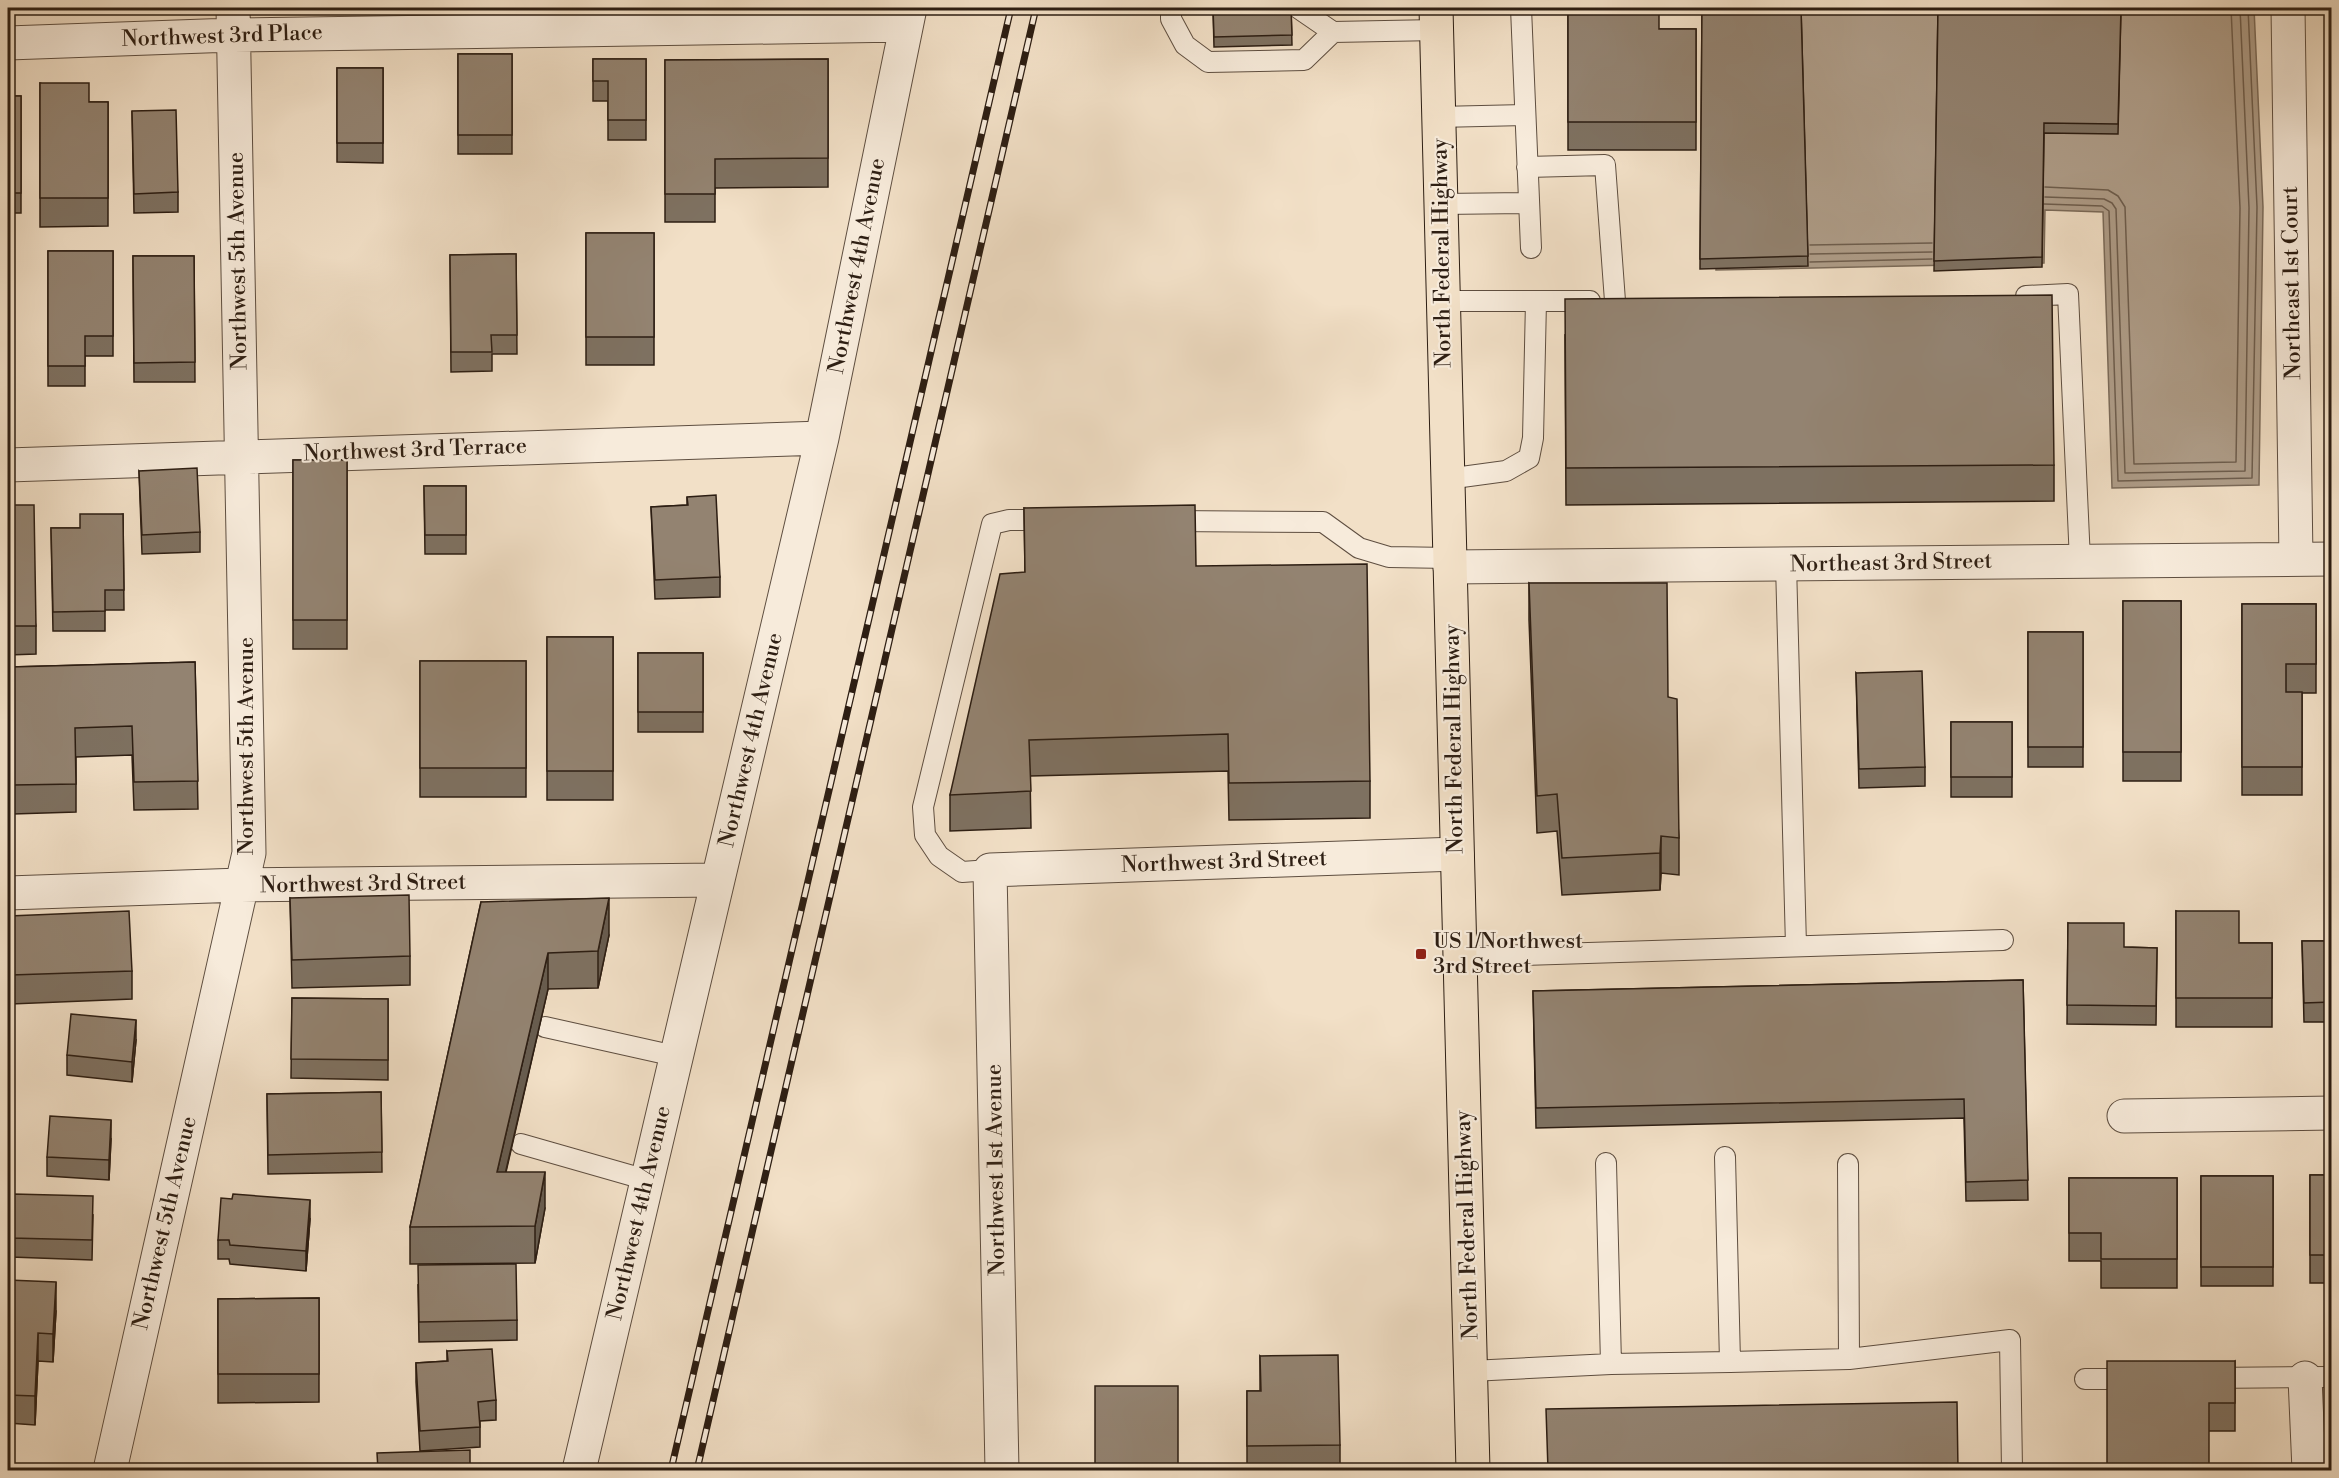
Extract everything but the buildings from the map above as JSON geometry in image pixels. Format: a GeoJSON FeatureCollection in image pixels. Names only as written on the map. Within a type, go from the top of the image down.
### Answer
{"type":"FeatureCollection","features":[{"type":"Feature","properties":{"kind":"main road","name":"North Federal Highway"},"geometry":{"type":"LineString","coordinates":[[1436,19],[1473,1470]]}},
{"type":"Feature","properties":{"kind":"street","name":"Northeast 1st Court"},"geometry":{"type":"LineString","coordinates":[[2288,8],[2296,559]]}},
{"type":"Feature","properties":{"kind":"street","name":"Northwest 3rd Place"},"geometry":{"type":"LineString","coordinates":[[8,43],[233,21],[908,16]]}},
{"type":"Feature","properties":{"kind":"street","name":"Northwest 4th Avenue"},"geometry":{"type":"LineString","coordinates":[[579,1470],[822,438],[908,16]]}},
{"type":"Feature","properties":{"kind":"street","name":"Northwest 5th Avenue"},"geometry":{"type":"LineString","coordinates":[[110,1470],[249,854],[233,21]]}},
{"type":"Feature","properties":{"kind":"street","name":"Northwest 3rd Terrace"},"geometry":{"type":"LineString","coordinates":[[8,465],[822,438]]}},
{"type":"Feature","properties":{"kind":"street","name":"Northeast 3rd Street"},"geometry":{"type":"LineString","coordinates":[[1450,563],[1786,564],[2331,559]]}},
{"type":"Feature","properties":{"kind":"street","name":"Northwest 3rd Street"},"geometry":{"type":"LineString","coordinates":[[990,870],[1457,854]]}},
{"type":"Feature","properties":{"kind":"street","name":"Northwest 1st Avenue"},"geometry":{"type":"LineString","coordinates":[[990,870],[1002,1470]]}},
{"type":"Feature","properties":{"kind":"street","name":"Northwest 3rd Street"},"geometry":{"type":"LineString","coordinates":[[8,893],[241,885],[718,880]]}},
{"type":"Feature","properties":{"kind":"street"},"geometry":{"type":"LineString","coordinates":[[2124,1116],[2331,1113]]}},
{"type":"Feature","properties":{"kind":"street"},"geometry":{"type":"LineString","coordinates":[[2309,1470],[2318,1377]]}},
{"type":"Feature","properties":{"kind":"lane"},"geometry":{"type":"LineString","coordinates":[[1171,8],[1171,19],[1185,45],[1208,62],[1304,60],[1333,32],[1436,19]]}},
{"type":"Feature","properties":{"kind":"lane"},"geometry":{"type":"LineString","coordinates":[[1298,8],[1333,32]]}},
{"type":"Feature","properties":{"kind":"lane"},"geometry":{"type":"LineString","coordinates":[[1521,8],[1531,248]]}},
{"type":"Feature","properties":{"kind":"lane"},"geometry":{"type":"LineString","coordinates":[[1438,117],[1525,115]]}},
{"type":"Feature","properties":{"kind":"lane"},"geometry":{"type":"LineString","coordinates":[[1527,167],[1605,165],[1615,301]]}},
{"type":"Feature","properties":{"kind":"lane"},"geometry":{"type":"LineString","coordinates":[[1441,204],[1529,203]]}},
{"type":"Feature","properties":{"kind":"lane"},"geometry":{"type":"LineString","coordinates":[[2010,297],[2068,294],[2080,561]]}},
{"type":"Feature","properties":{"kind":"lane"},"geometry":{"type":"LineString","coordinates":[[1443,301],[1615,301],[1637,305]]}},
{"type":"Feature","properties":{"kind":"lane"},"geometry":{"type":"LineString","coordinates":[[1447,479],[1506,471],[1529,458],[1533,438],[1536,301]]}},
{"type":"Feature","properties":{"kind":"lane"},"geometry":{"type":"LineString","coordinates":[[990,870],[962,872],[939,856],[925,835],[922,807],[992,524],[1009,520],[1067,520]]}},
{"type":"Feature","properties":{"kind":"lane"},"geometry":{"type":"LineString","coordinates":[[1149,521],[1323,522],[1359,548],[1389,557],[1450,563]]}},
{"type":"Feature","properties":{"kind":"lane"},"geometry":{"type":"LineString","coordinates":[[1786,564],[1796,946]]}},
{"type":"Feature","properties":{"kind":"lane"},"geometry":{"type":"LineString","coordinates":[[1460,957],[2003,940]]}},
{"type":"Feature","properties":{"kind":"lane"},"geometry":{"type":"LineString","coordinates":[[545,1027],[675,1056]]}},
{"type":"Feature","properties":{"kind":"lane"},"geometry":{"type":"LineString","coordinates":[[521,1144],[647,1180]]}},
{"type":"Feature","properties":{"kind":"lane"},"geometry":{"type":"LineString","coordinates":[[1725,1157],[1730,1362]]}},
{"type":"Feature","properties":{"kind":"lane"},"geometry":{"type":"LineString","coordinates":[[1606,1163],[1611,1364]]}},
{"type":"Feature","properties":{"kind":"lane"},"geometry":{"type":"LineString","coordinates":[[1848,1164],[1849,1359]]}},
{"type":"Feature","properties":{"kind":"lane"},"geometry":{"type":"LineString","coordinates":[[1471,1371],[1611,1364],[1849,1359],[2010,1340],[2012,1470]]}},
{"type":"Feature","properties":{"kind":"lane"},"geometry":{"type":"LineString","coordinates":[[2189,1378],[2318,1377]]}},
{"type":"Feature","properties":{"kind":"lane"},"geometry":{"type":"LineString","coordinates":[[2085,1380],[2154,1379]]}},
{"type":"Feature","properties":{"kind":"water"},"geometry":{"type":"Polygon","coordinates":[[[1724,8],[2254,8],[2263,207],[2259,485],[2112,488],[2103,212],[2045,210],[2044,263],[1716,270],[1724,8]]]}},
{"type":"Feature","properties":{"kind":"railway"},"geometry":{"type":"LineString","coordinates":[[671,1470],[1011,8]]}},
{"type":"Feature","properties":{"kind":"railway"},"geometry":{"type":"LineString","coordinates":[[697,1470],[1036,8]]}},
{"type":"Feature","properties":{"kind":"place","name":"US 1/Northwest 3rd Street"},"geometry":{"type":"Point","coordinates":[1421,954]}}]}
